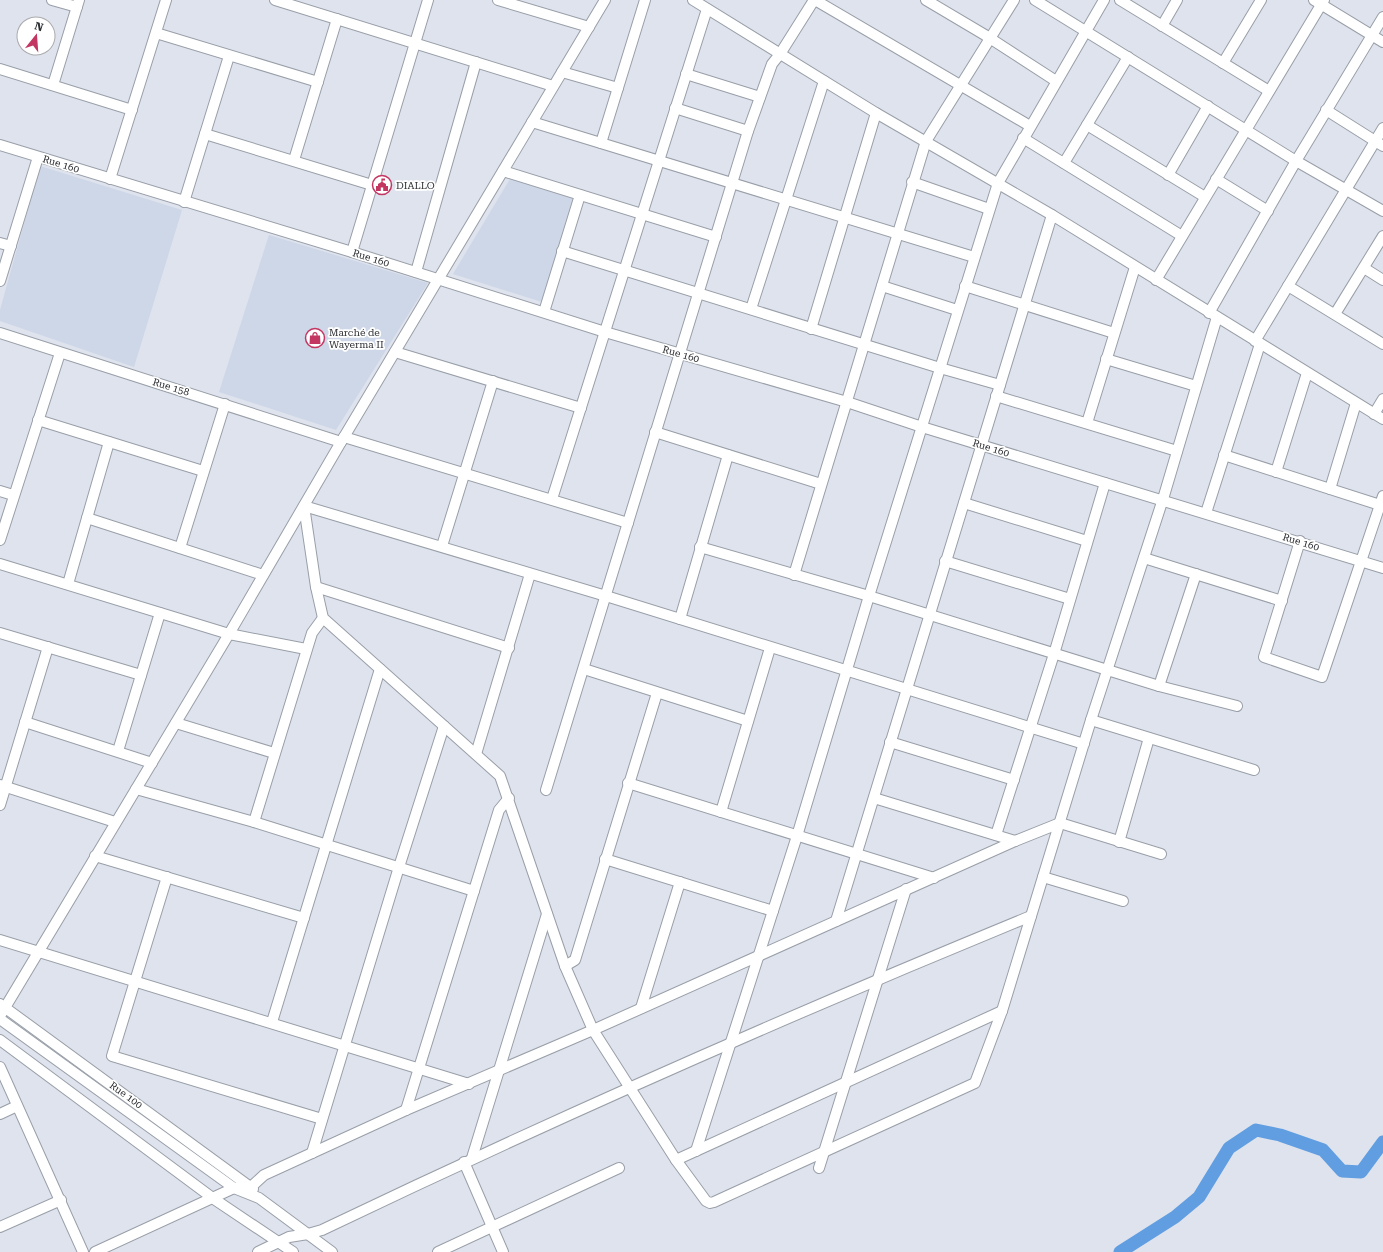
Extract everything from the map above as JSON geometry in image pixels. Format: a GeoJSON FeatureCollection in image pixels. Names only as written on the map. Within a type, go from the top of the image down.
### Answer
{"type":"FeatureCollection","features":[{"type":"Feature","properties":{"kind":"street"},"geometry":{"type":"LineString","coordinates":[[52,0],[78,4],[53,85]]}},
{"type":"Feature","properties":{"kind":"street"},"geometry":{"type":"LineString","coordinates":[[110,179],[166,0]]}},
{"type":"Feature","properties":{"kind":"street"},"geometry":{"type":"LineString","coordinates":[[275,0],[553,86]]}},
{"type":"Feature","properties":{"kind":"street"},"geometry":{"type":"LineString","coordinates":[[352,252],[428,0]]}},
{"type":"Feature","properties":{"kind":"street"},"geometry":{"type":"LineString","coordinates":[[498,0],[589,27]]}},
{"type":"Feature","properties":{"kind":"street"},"geometry":{"type":"LineString","coordinates":[[2,1009],[152,763],[605,0]]}},
{"type":"Feature","properties":{"kind":"street"},"geometry":{"type":"LineString","coordinates":[[601,143],[645,0]]}},
{"type":"Feature","properties":{"kind":"street"},"geometry":{"type":"LineString","coordinates":[[693,0],[876,113],[1052,215],[1134,267],[1383,419]]}},
{"type":"Feature","properties":{"kind":"street"},"geometry":{"type":"LineString","coordinates":[[546,790],[748,131],[772,64],[780,54],[814,0],[1030,126]]}},
{"type":"Feature","properties":{"kind":"street"},"geometry":{"type":"LineString","coordinates":[[926,0],[990,38],[1056,81]]}},
{"type":"Feature","properties":{"kind":"street"},"geometry":{"type":"LineString","coordinates":[[794,575],[863,345],[898,235],[912,182],[926,141],[1014,0]]}},
{"type":"Feature","properties":{"kind":"street"},"geometry":{"type":"LineString","coordinates":[[1035,0],[1296,161],[1383,211]]}},
{"type":"Feature","properties":{"kind":"street"},"geometry":{"type":"LineString","coordinates":[[696,1151],[760,955],[957,310],[998,183],[1104,0]]}},
{"type":"Feature","properties":{"kind":"street"},"geometry":{"type":"LineString","coordinates":[[1120,0],[1269,91]]}},
{"type":"Feature","properties":{"kind":"street"},"geometry":{"type":"LineString","coordinates":[[1162,26],[1177,0]]}},
{"type":"Feature","properties":{"kind":"street"},"geometry":{"type":"LineString","coordinates":[[1224,63],[1261,0]]}},
{"type":"Feature","properties":{"kind":"street"},"geometry":{"type":"LineString","coordinates":[[1156,280],[1269,91],[1320,1],[1383,42]]}},
{"type":"Feature","properties":{"kind":"street"},"geometry":{"type":"LineString","coordinates":[[552,499],[658,161],[708,9]]}},
{"type":"Feature","properties":{"kind":"street"},"geometry":{"type":"LineString","coordinates":[[304,506],[316,587],[323,618],[500,776],[509,798],[565,966],[593,1030],[676,1160],[706,1201],[710,1203],[824,1152],[975,1083],[1002,1010],[1091,720],[1144,558],[1196,386],[1213,315],[1296,161],[1383,17]]}},
{"type":"Feature","properties":{"kind":"street"},"geometry":{"type":"LineString","coordinates":[[294,160],[337,19]]}},
{"type":"Feature","properties":{"kind":"street"},"geometry":{"type":"LineString","coordinates":[[156,33],[318,82]]}},
{"type":"Feature","properties":{"kind":"street"},"geometry":{"type":"LineString","coordinates":[[184,202],[230,56]]}},
{"type":"Feature","properties":{"kind":"street"},"geometry":{"type":"LineString","coordinates":[[1064,163],[1128,57]]}},
{"type":"Feature","properties":{"kind":"street"},"geometry":{"type":"LineString","coordinates":[[416,272],[476,62]]}},
{"type":"Feature","properties":{"kind":"street"},"geometry":{"type":"LineString","coordinates":[[0,69],[132,110]]}},
{"type":"Feature","properties":{"kind":"street"},"geometry":{"type":"LineString","coordinates":[[562,72],[618,88]]}},
{"type":"Feature","properties":{"kind":"street"},"geometry":{"type":"LineString","coordinates":[[686,74],[760,97]]}},
{"type":"Feature","properties":{"kind":"street"},"geometry":{"type":"LineString","coordinates":[[751,310],[824,81]]}},
{"type":"Feature","properties":{"kind":"street"},"geometry":{"type":"LineString","coordinates":[[1168,174],[1208,106]]}},
{"type":"Feature","properties":{"kind":"street"},"geometry":{"type":"LineString","coordinates":[[675,108],[748,131]]}},
{"type":"Feature","properties":{"kind":"street"},"geometry":{"type":"LineString","coordinates":[[1326,110],[1379,143]]}},
{"type":"Feature","properties":{"kind":"street"},"geometry":{"type":"LineString","coordinates":[[811,329],[876,113]]}},
{"type":"Feature","properties":{"kind":"street"},"geometry":{"type":"LineString","coordinates":[[532,122],[974,257]]}},
{"type":"Feature","properties":{"kind":"street"},"geometry":{"type":"LineString","coordinates":[[1087,125],[1205,197]]}},
{"type":"Feature","properties":{"kind":"street"},"geometry":{"type":"LineString","coordinates":[[1206,513],[1257,342],[1288,286],[1346,190],[1379,143],[1383,128]]}},
{"type":"Feature","properties":{"kind":"street"},"geometry":{"type":"LineString","coordinates":[[205,134],[372,185]]}},
{"type":"Feature","properties":{"kind":"street"},"geometry":{"type":"LineString","coordinates":[[1023,138],[1182,236]]}},
{"type":"Feature","properties":{"kind":"street","name":"Rue 160"},"geometry":{"type":"LineString","coordinates":[[0,145],[352,252],[605,332],[847,402],[922,427],[1162,499],[1383,568]]}},
{"type":"Feature","properties":{"kind":"street"},"geometry":{"type":"LineString","coordinates":[[0,281],[38,157]]}},
{"type":"Feature","properties":{"kind":"street"},"geometry":{"type":"LineString","coordinates":[[503,171],[716,237]]}},
{"type":"Feature","properties":{"kind":"street"},"geometry":{"type":"LineString","coordinates":[[1216,179],[1268,211]]}},
{"type":"Feature","properties":{"kind":"street"},"geometry":{"type":"LineString","coordinates":[[912,182],[989,209]]}},
{"type":"Feature","properties":{"kind":"street"},"geometry":{"type":"LineString","coordinates":[[544,312],[580,194]]}},
{"type":"Feature","properties":{"kind":"street"},"geometry":{"type":"LineString","coordinates":[[836,921],[874,798],[905,690],[1052,215]]}},
{"type":"Feature","properties":{"kind":"street"},"geometry":{"type":"LineString","coordinates":[[1335,314],[1383,236]]}},
{"type":"Feature","properties":{"kind":"street"},"geometry":{"type":"LineString","coordinates":[[0,243],[11,246]]}},
{"type":"Feature","properties":{"kind":"street"},"geometry":{"type":"LineString","coordinates":[[562,251],[863,345],[1000,385]]}},
{"type":"Feature","properties":{"kind":"street"},"geometry":{"type":"LineString","coordinates":[[1087,423],[1134,267]]}},
{"type":"Feature","properties":{"kind":"street"},"geometry":{"type":"LineString","coordinates":[[1364,268],[1383,280]]}},
{"type":"Feature","properties":{"kind":"street"},"geometry":{"type":"LineString","coordinates":[[882,286],[957,310]]}},
{"type":"Feature","properties":{"kind":"street"},"geometry":{"type":"LineString","coordinates":[[965,286],[1114,333]]}},
{"type":"Feature","properties":{"kind":"street"},"geometry":{"type":"LineString","coordinates":[[1288,286],[1383,344]]}},
{"type":"Feature","properties":{"kind":"street","name":"Rue 158"},"geometry":{"type":"LineString","coordinates":[[0,333],[225,404],[343,439],[464,472],[628,523]]}},
{"type":"Feature","properties":{"kind":"street"},"geometry":{"type":"LineString","coordinates":[[0,540],[13,495],[60,352]]}},
{"type":"Feature","properties":{"kind":"street"},"geometry":{"type":"LineString","coordinates":[[395,352],[581,408]]}},
{"type":"Feature","properties":{"kind":"street"},"geometry":{"type":"LineString","coordinates":[[1106,359],[1196,386]]}},
{"type":"Feature","properties":{"kind":"street"},"geometry":{"type":"LineString","coordinates":[[1276,472],[1307,373]]}},
{"type":"Feature","properties":{"kind":"street"},"geometry":{"type":"LineString","coordinates":[[442,546],[493,382]]}},
{"type":"Feature","properties":{"kind":"street"},"geometry":{"type":"LineString","coordinates":[[996,396],[1177,451]]}},
{"type":"Feature","properties":{"kind":"street"},"geometry":{"type":"LineString","coordinates":[[1374,414],[1383,399]]}},
{"type":"Feature","properties":{"kind":"street"},"geometry":{"type":"LineString","coordinates":[[1330,489],[1356,403]]}},
{"type":"Feature","properties":{"kind":"street"},"geometry":{"type":"LineString","coordinates":[[180,548],[225,404]]}},
{"type":"Feature","properties":{"kind":"street"},"geometry":{"type":"LineString","coordinates":[[38,420],[203,471]]}},
{"type":"Feature","properties":{"kind":"street"},"geometry":{"type":"LineString","coordinates":[[655,432],[821,484]]}},
{"type":"Feature","properties":{"kind":"street"},"geometry":{"type":"LineString","coordinates":[[68,584],[109,442]]}},
{"type":"Feature","properties":{"kind":"street"},"geometry":{"type":"LineString","coordinates":[[680,619],[728,454]]}},
{"type":"Feature","properties":{"kind":"street"},"geometry":{"type":"LineString","coordinates":[[1224,455],[1330,489],[1382,500],[1322,677],[1264,657],[1300,542]]}},
{"type":"Feature","properties":{"kind":"street"},"geometry":{"type":"LineString","coordinates":[[996,835],[1054,654],[1105,483]]}},
{"type":"Feature","properties":{"kind":"street"},"geometry":{"type":"LineString","coordinates":[[0,491],[13,495]]}},
{"type":"Feature","properties":{"kind":"street"},"geometry":{"type":"LineString","coordinates":[[964,503],[1088,541]]}},
{"type":"Feature","properties":{"kind":"street"},"geometry":{"type":"LineString","coordinates":[[304,506],[606,596],[905,690],[1084,744]]}},
{"type":"Feature","properties":{"kind":"street"},"geometry":{"type":"LineString","coordinates":[[87,518],[263,575]]}},
{"type":"Feature","properties":{"kind":"street"},"geometry":{"type":"LineString","coordinates":[[700,547],[869,596],[929,616],[1159,686],[1237,706]]}},
{"type":"Feature","properties":{"kind":"street"},"geometry":{"type":"LineString","coordinates":[[1144,558],[1282,601]]}},
{"type":"Feature","properties":{"kind":"street"},"geometry":{"type":"LineString","coordinates":[[945,561],[1070,599]]}},
{"type":"Feature","properties":{"kind":"street"},"geometry":{"type":"LineString","coordinates":[[0,564],[229,634],[306,649]]}},
{"type":"Feature","properties":{"kind":"street"},"geometry":{"type":"LineString","coordinates":[[476,754],[530,574]]}},
{"type":"Feature","properties":{"kind":"street"},"geometry":{"type":"LineString","coordinates":[[1159,686],[1196,574]]}},
{"type":"Feature","properties":{"kind":"street"},"geometry":{"type":"LineString","coordinates":[[316,587],[509,648]]}},
{"type":"Feature","properties":{"kind":"street"},"geometry":{"type":"LineString","coordinates":[[118,752],[160,613]]}},
{"type":"Feature","properties":{"kind":"street"},"geometry":{"type":"LineString","coordinates":[[254,822],[306,649],[312,633],[323,618]]}},
{"type":"Feature","properties":{"kind":"street"},"geometry":{"type":"LineString","coordinates":[[0,632],[141,676]]}},
{"type":"Feature","properties":{"kind":"street"},"geometry":{"type":"LineString","coordinates":[[0,805],[3,786],[48,648]]}},
{"type":"Feature","properties":{"kind":"street"},"geometry":{"type":"LineString","coordinates":[[721,812],[770,648]]}},
{"type":"Feature","properties":{"kind":"street"},"geometry":{"type":"LineString","coordinates":[[272,1022],[380,669]]}},
{"type":"Feature","properties":{"kind":"street"},"geometry":{"type":"LineString","coordinates":[[584,669],[748,721]]}},
{"type":"Feature","properties":{"kind":"street"},"geometry":{"type":"LineString","coordinates":[[565,966],[575,960],[628,783],[657,693]]}},
{"type":"Feature","properties":{"kind":"street"},"geometry":{"type":"LineString","coordinates":[[1091,720],[1254,770]]}},
{"type":"Feature","properties":{"kind":"street"},"geometry":{"type":"LineString","coordinates":[[25,722],[152,763]]}},
{"type":"Feature","properties":{"kind":"street"},"geometry":{"type":"LineString","coordinates":[[176,722],[274,753]]}},
{"type":"Feature","properties":{"kind":"street"},"geometry":{"type":"LineString","coordinates":[[312,1153],[399,867],[444,726]]}},
{"type":"Feature","properties":{"kind":"street"},"geometry":{"type":"LineString","coordinates":[[1119,842],[1149,738]]}},
{"type":"Feature","properties":{"kind":"street"},"geometry":{"type":"LineString","coordinates":[[890,742],[1014,780]]}},
{"type":"Feature","properties":{"kind":"street"},"geometry":{"type":"LineString","coordinates":[[628,783],[934,878]]}},
{"type":"Feature","properties":{"kind":"street"},"geometry":{"type":"LineString","coordinates":[[3,786],[115,822]]}},
{"type":"Feature","properties":{"kind":"street"},"geometry":{"type":"LineString","coordinates":[[136,789],[254,822],[474,891]]}},
{"type":"Feature","properties":{"kind":"street"},"geometry":{"type":"LineString","coordinates":[[406,1110],[420,1069],[499,810],[509,798]]}},
{"type":"Feature","properties":{"kind":"street"},"geometry":{"type":"LineString","coordinates":[[874,798],[1015,841]]}},
{"type":"Feature","properties":{"kind":"street"},"geometry":{"type":"LineString","coordinates":[[95,1252],[214,1199],[234,1188],[252,1186],[264,1175],[406,1110],[500,1071],[906,889],[1060,823],[1161,854]]}},
{"type":"Feature","properties":{"kind":"street"},"geometry":{"type":"LineString","coordinates":[[95,856],[304,918]]}},
{"type":"Feature","properties":{"kind":"street"},"geometry":{"type":"LineString","coordinates":[[605,859],[773,911]]}},
{"type":"Feature","properties":{"kind":"street"},"geometry":{"type":"LineString","coordinates":[[167,877],[112,1056],[322,1119]]}},
{"type":"Feature","properties":{"kind":"street"},"geometry":{"type":"LineString","coordinates":[[1043,877],[1123,901]]}},
{"type":"Feature","properties":{"kind":"street"},"geometry":{"type":"LineString","coordinates":[[641,1008],[680,882]]}},
{"type":"Feature","properties":{"kind":"street"},"geometry":{"type":"LineString","coordinates":[[819,1168],[906,889]]}},
{"type":"Feature","properties":{"kind":"street"},"geometry":{"type":"LineString","coordinates":[[503,1252],[468,1160],[500,1071],[547,914]]}},
{"type":"Feature","properties":{"kind":"street"},"geometry":{"type":"LineString","coordinates":[[258,1252],[289,1237],[322,1230],[468,1160],[629,1088],[879,979],[1031,916]]}},
{"type":"Feature","properties":{"kind":"street"},"geometry":{"type":"LineString","coordinates":[[0,940],[272,1022],[469,1084]]}},
{"type":"Feature","properties":{"kind":"street","name":"Rue 100"},"geometry":{"type":"LineString","coordinates":[[2,1009],[252,1186]]}},
{"type":"Feature","properties":{"kind":"street"},"geometry":{"type":"LineString","coordinates":[[676,1160],[1002,1010]]}},
{"type":"Feature","properties":{"kind":"street"},"geometry":{"type":"LineString","coordinates":[[0,1019],[234,1188],[258,1198],[332,1252]]}},
{"type":"Feature","properties":{"kind":"street"},"geometry":{"type":"LineString","coordinates":[[0,1040],[214,1199],[294,1252]]}},
{"type":"Feature","properties":{"kind":"street"},"geometry":{"type":"LineString","coordinates":[[0,1067],[61,1200],[83,1252]]}},
{"type":"Feature","properties":{"kind":"street"},"geometry":{"type":"LineString","coordinates":[[0,1114],[17,1106]]}},
{"type":"Feature","properties":{"kind":"street"},"geometry":{"type":"LineString","coordinates":[[438,1252],[619,1168]]}},
{"type":"Feature","properties":{"kind":"street"},"geometry":{"type":"LineString","coordinates":[[252,1186],[258,1198]]}},
{"type":"Feature","properties":{"kind":"street"},"geometry":{"type":"LineString","coordinates":[[0,1227],[61,1200]]}},
{"type":"Feature","properties":{"kind":"shaded area"},"geometry":{"type":"Polygon","coordinates":[[[40,166],[182,210],[134,367],[0,321],[0,310],[40,166]]]}},
{"type":"Feature","properties":{"kind":"shaded area"},"geometry":{"type":"Polygon","coordinates":[[[510,179],[575,199],[542,302],[453,274],[510,179]]]}},
{"type":"Feature","properties":{"kind":"shaded area","name":"Marché de Wayerma II"},"geometry":{"type":"Polygon","coordinates":[[[269,235],[428,283],[336,430],[219,392],[269,235]]]}},
{"type":"Feature","properties":{"kind":"waterway"},"geometry":{"type":"LineString","coordinates":[[1120,1252],[1175,1217],[1199,1197],[1229,1148],[1256,1130],[1280,1135],[1323,1150],[1342,1171],[1361,1172],[1383,1142]]}},
{"type":"Feature","properties":{"kind":"place","name":"DIALLO"},"geometry":{"type":"Point","coordinates":[382,185]}},
{"type":"Feature","properties":{"kind":"place","name":"Marché de Wayerma II"},"geometry":{"type":"Point","coordinates":[315,338]}}]}
